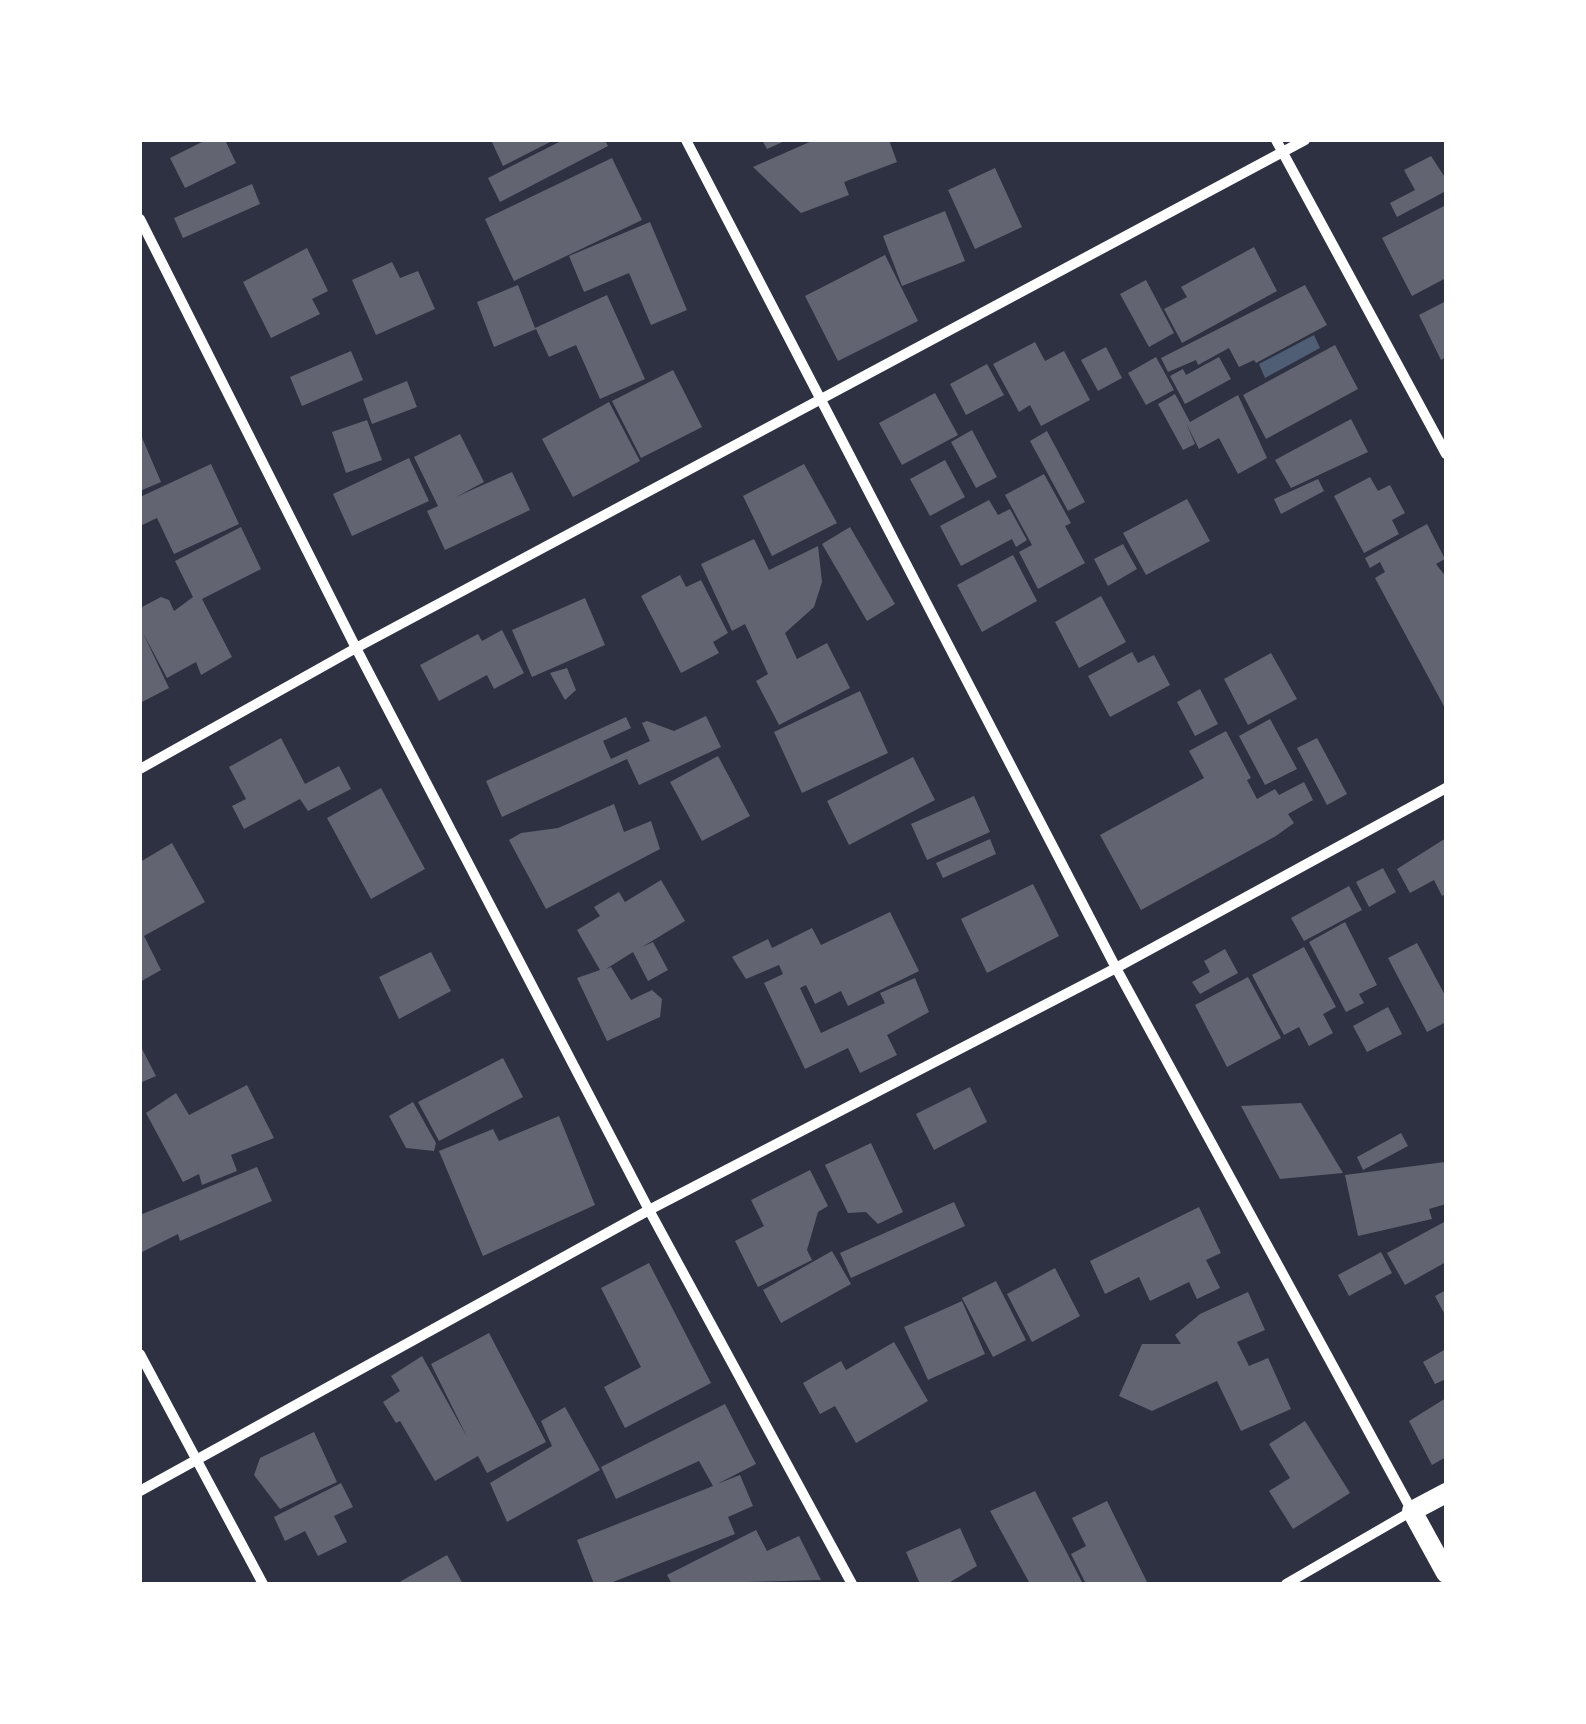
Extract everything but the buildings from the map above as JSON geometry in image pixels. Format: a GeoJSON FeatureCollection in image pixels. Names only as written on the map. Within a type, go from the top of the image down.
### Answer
{"type":"FeatureCollection","features":[{"type":"Feature","properties":{"kind":"main road"},"geometry":{"type":"LineString","coordinates":[[1446,1493],[1412,1510],[1446,1574]]}},
{"type":"Feature","properties":{"kind":"street"},"geometry":{"type":"LineString","coordinates":[[686,140],[824,398],[1116,968],[1412,1510],[1286,1584]]}},
{"type":"Feature","properties":{"kind":"street"},"geometry":{"type":"LineString","coordinates":[[1276,140],[1446,454]]}},
{"type":"Feature","properties":{"kind":"street"},"geometry":{"type":"LineString","coordinates":[[140,769],[356,648],[1305,140]]}},
{"type":"Feature","properties":{"kind":"street"},"geometry":{"type":"LineString","coordinates":[[140,219],[356,648],[648,1210],[852,1584]]}},
{"type":"Feature","properties":{"kind":"street"},"geometry":{"type":"LineString","coordinates":[[140,1491],[648,1210],[1116,968],[1446,788]]}},
{"type":"Feature","properties":{"kind":"street"},"geometry":{"type":"LineString","coordinates":[[140,1354],[263,1584]]}},
{"type":"Feature","properties":{"kind":"water"},"geometry":{"type":"Polygon","coordinates":[[[1314,335],[1320,348],[1265,378],[1259,364],[1314,335]]]}}]}
